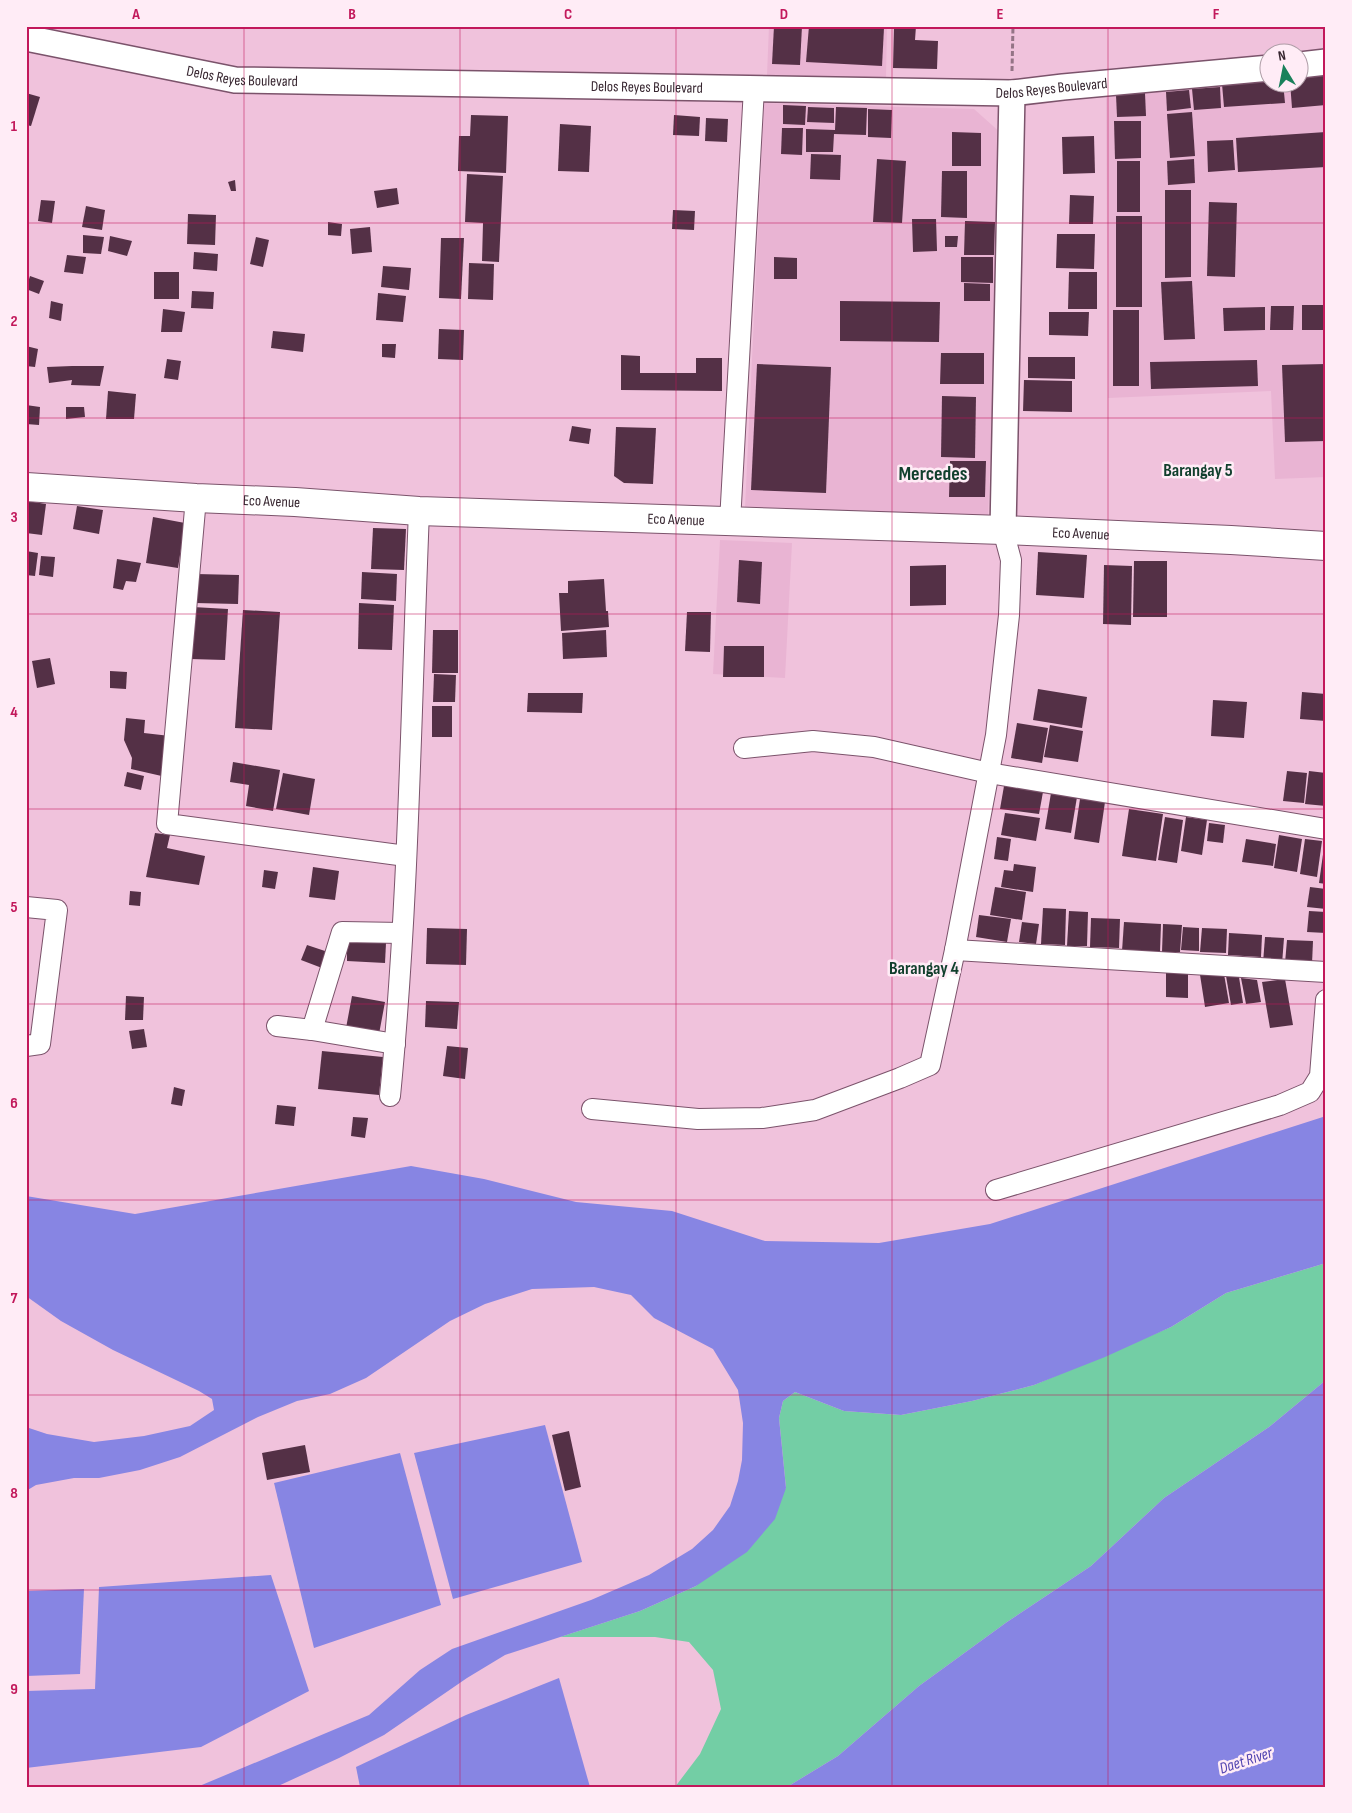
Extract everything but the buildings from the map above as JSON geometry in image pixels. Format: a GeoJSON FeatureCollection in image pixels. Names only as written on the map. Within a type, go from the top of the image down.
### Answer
{"type":"FeatureCollection","features":[{"type":"Feature","properties":{"kind":"main road","name":"Eco Avenue"},"geometry":{"type":"LineString","coordinates":[[26,487],[419,511],[1003,530],[1326,546]]}},
{"type":"Feature","properties":{"kind":"street","name":"Delos Reyes Boulevard"},"geometry":{"type":"LineString","coordinates":[[26,38],[235,80],[1012,93],[1260,69]]}},
{"type":"Feature","properties":{"kind":"street"},"geometry":{"type":"LineString","coordinates":[[1310,64],[1326,62]]}},
{"type":"Feature","properties":{"kind":"street"},"geometry":{"type":"LineString","coordinates":[[730,522],[754,88]]}},
{"type":"Feature","properties":{"kind":"street"},"geometry":{"type":"LineString","coordinates":[[592,1109],[698,1119],[762,1118],[815,1110],[930,1065],[955,950],[996,735],[1009,615],[1011,560],[1003,530],[1012,93]]}},
{"type":"Feature","properties":{"kind":"street"},"geometry":{"type":"LineString","coordinates":[[196,498],[167,824],[406,856]]}},
{"type":"Feature","properties":{"kind":"street"},"geometry":{"type":"LineString","coordinates":[[390,1096],[395,1044],[406,856],[419,511]]}},
{"type":"Feature","properties":{"kind":"street"},"geometry":{"type":"LineString","coordinates":[[744,748],[814,740],[874,747],[989,773],[1326,829]]}},
{"type":"Feature","properties":{"kind":"street"},"geometry":{"type":"LineString","coordinates":[[26,907],[58,910],[40,1044],[26,1046]]}},
{"type":"Feature","properties":{"kind":"street"},"geometry":{"type":"LineString","coordinates":[[312,1030],[342,932],[402,933]]}},
{"type":"Feature","properties":{"kind":"street"},"geometry":{"type":"LineString","coordinates":[[955,950],[1326,972]]}},
{"type":"Feature","properties":{"kind":"street"},"geometry":{"type":"LineString","coordinates":[[996,1190],[1280,1105],[1310,1092],[1320,1076],[1326,1000]]}},
{"type":"Feature","properties":{"kind":"street"},"geometry":{"type":"LineString","coordinates":[[277,1026],[395,1044]]}},
{"type":"Feature","properties":{"kind":"path"},"geometry":{"type":"LineString","coordinates":[[1012,26],[1012,93]]}},
{"type":"Feature","properties":{"kind":"shaded area"},"geometry":{"type":"Polygon","coordinates":[[[769,26],[887,26],[886,79],[767,75],[769,26]]]}},
{"type":"Feature","properties":{"kind":"shaded area"},"geometry":{"type":"Polygon","coordinates":[[[1326,68],[1326,477],[1275,479],[1271,391],[1108,398],[1106,90],[1260,75],[1260,92],[1310,92],[1310,70],[1326,68]]]}},
{"type":"Feature","properties":{"kind":"shaded area"},"geometry":{"type":"Polygon","coordinates":[[[764,103],[974,109],[1002,134],[988,518],[745,508],[764,103]]]}},
{"type":"Feature","properties":{"kind":"shaded area"},"geometry":{"type":"Polygon","coordinates":[[[720,540],[792,543],[785,678],[713,674],[720,540]]]}},
{"type":"Feature","properties":{"kind":"green space"},"geometry":{"type":"Polygon","coordinates":[[[1326,1263],[1326,1380],[1269,1427],[1164,1498],[1091,1566],[1007,1622],[919,1686],[838,1756],[787,1787],[675,1787],[700,1754],[721,1709],[713,1670],[689,1642],[655,1637],[560,1637],[640,1611],[696,1586],[786,1488],[779,1418],[783,1401],[795,1392],[844,1411],[901,1415],[972,1401],[1034,1385],[1171,1327],[1226,1293],[1326,1263]]]}},
{"type":"Feature","properties":{"kind":"water"},"geometry":{"type":"Polygon","coordinates":[[[1326,1116],[1326,1263],[1226,1293],[1171,1327],[1105,1357],[1034,1385],[972,1401],[901,1415],[844,1411],[795,1392],[783,1401],[779,1418],[786,1488],[775,1519],[747,1552],[696,1586],[640,1611],[505,1655],[467,1678],[384,1735],[276,1787],[197,1787],[369,1715],[420,1670],[452,1649],[591,1600],[649,1575],[692,1549],[713,1530],[730,1506],[738,1481],[742,1460],[743,1423],[738,1390],[713,1349],[654,1318],[631,1295],[594,1287],[532,1289],[485,1304],[450,1321],[366,1378],[330,1394],[297,1401],[258,1417],[180,1457],[140,1470],[99,1478],[74,1478],[36,1485],[26,1491],[26,1427],[47,1434],[94,1442],[144,1436],[190,1426],[214,1410],[212,1399],[199,1391],[113,1350],[61,1321],[26,1296],[26,1196],[135,1214],[411,1166],[484,1179],[576,1202],[672,1211],[765,1241],[879,1243],[990,1224],[1326,1116]]]}},
{"type":"Feature","properties":{"kind":"water","name":"Daet River"},"geometry":{"type":"Polygon","coordinates":[[[1326,1380],[1326,1787],[787,1787],[838,1756],[919,1686],[1007,1622],[1091,1566],[1164,1498],[1269,1427],[1326,1380]]]}},
{"type":"Feature","properties":{"kind":"water"},"geometry":{"type":"Polygon","coordinates":[[[545,1425],[582,1562],[453,1599],[414,1453],[545,1425]]]}},
{"type":"Feature","properties":{"kind":"water"},"geometry":{"type":"Polygon","coordinates":[[[400,1453],[441,1605],[314,1648],[274,1483],[400,1453]]]}},
{"type":"Feature","properties":{"kind":"water"},"geometry":{"type":"Polygon","coordinates":[[[271,1575],[309,1691],[201,1747],[26,1768],[26,1691],[95,1689],[99,1587],[271,1575]]]}},
{"type":"Feature","properties":{"kind":"water"},"geometry":{"type":"Polygon","coordinates":[[[84,1589],[80,1674],[26,1676],[26,1591],[84,1589]]]}},
{"type":"Feature","properties":{"kind":"water"},"geometry":{"type":"Polygon","coordinates":[[[559,1678],[590,1787],[360,1787],[356,1767],[466,1715],[559,1678]]]}},
{"type":"Feature","properties":{"kind":"district","name":"Barangay 5"},"geometry":{"type":"Point","coordinates":[1198,470]}},
{"type":"Feature","properties":{"kind":"district","name":"Mercedes"},"geometry":{"type":"Point","coordinates":[933,474]}},
{"type":"Feature","properties":{"kind":"district","name":"Barangay 4"},"geometry":{"type":"Point","coordinates":[924,968]}}]}
